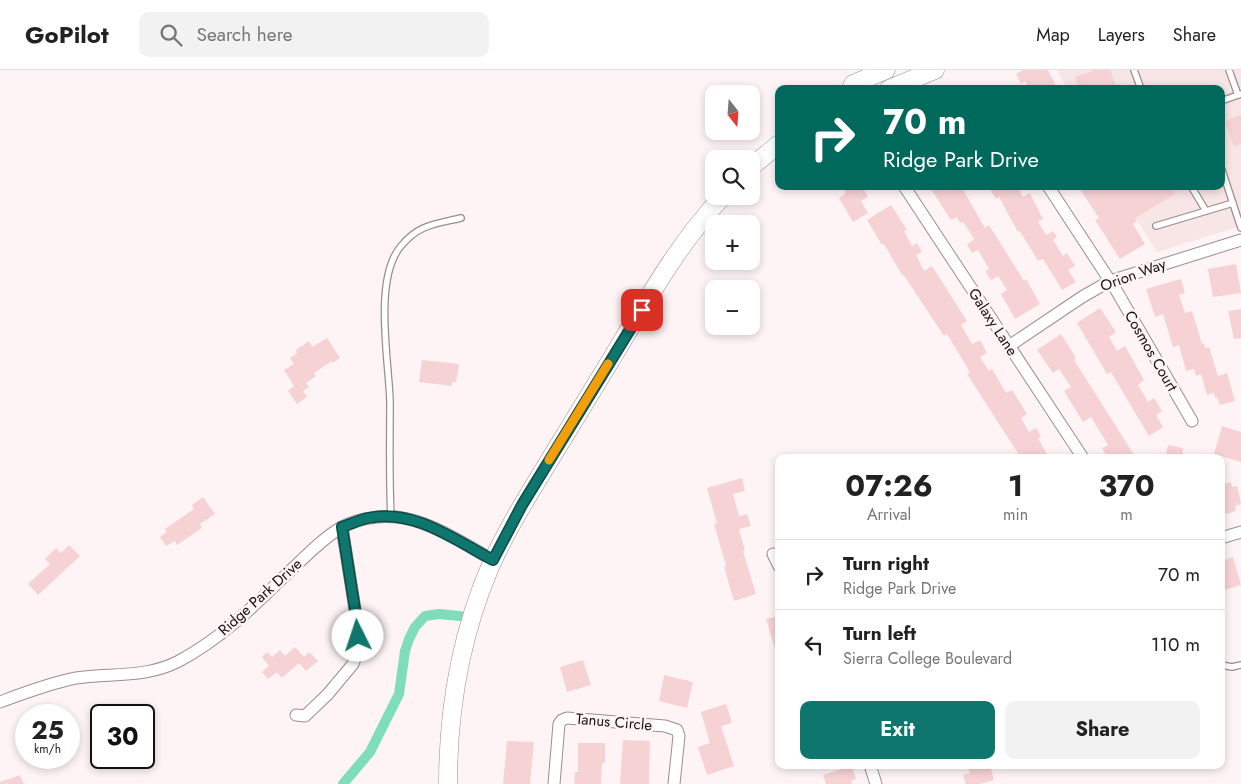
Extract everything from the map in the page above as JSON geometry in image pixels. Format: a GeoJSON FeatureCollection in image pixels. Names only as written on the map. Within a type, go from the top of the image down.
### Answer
{"type":"FeatureCollection","features":[{"type":"Feature","properties":{"kind":"main road"},"geometry":{"type":"LineString","coordinates":[[899,85],[935,70]]}},
{"type":"Feature","properties":{"kind":"main road"},"geometry":{"type":"LineString","coordinates":[[853,85],[881,71]]}},
{"type":"Feature","properties":{"kind":"main road"},"geometry":{"type":"LineString","coordinates":[[760,160],[775,147]]}},
{"type":"Feature","properties":{"kind":"main road"},"geometry":{"type":"LineString","coordinates":[[448,784],[451,719],[459,670],[470,624],[493,560],[522,505],[667,268],[715,205]]}},
{"type":"Feature","properties":{"kind":"street","name":"Galaxy Lane"},"geometry":{"type":"LineString","coordinates":[[907,190],[1080,454]]}},
{"type":"Feature","properties":{"kind":"street","name":"Cosmos Court"},"geometry":{"type":"LineString","coordinates":[[1051,190],[1110,281],[1192,421]]}},
{"type":"Feature","properties":{"kind":"street","name":"Orion Way"},"geometry":{"type":"LineString","coordinates":[[1009,346],[1082,297],[1110,281],[1241,240]]}},
{"type":"Feature","properties":{"kind":"street","name":"Ridge Park Drive"},"geometry":{"type":"LineString","coordinates":[[2,703],[74,678],[110,674],[135,674],[157,670],[178,661],[234,625],[305,556],[342,527],[369,518],[391,517],[419,522],[493,560]]}},
{"type":"Feature","properties":{"kind":"street"},"geometry":{"type":"LineString","coordinates":[[296,715],[305,716],[328,694],[353,664],[358,650],[357,622],[342,527]]}},
{"type":"Feature","properties":{"kind":"street"},"geometry":{"type":"LineString","coordinates":[[1225,537],[1241,532]]}},
{"type":"Feature","properties":{"kind":"street"},"geometry":{"type":"LineString","coordinates":[[773,554],[775,558]]}},
{"type":"Feature","properties":{"kind":"street","name":"Tanus Circle"},"geometry":{"type":"LineString","coordinates":[[554,784],[558,724],[567,718],[665,726],[677,730],[679,736],[674,784]]}},
{"type":"Feature","properties":{"kind":"street"},"geometry":{"type":"LineString","coordinates":[[871,769],[876,784]]}},
{"type":"Feature","properties":{"kind":"lane"},"geometry":{"type":"LineString","coordinates":[[1134,70],[1140,85]]}},
{"type":"Feature","properties":{"kind":"lane"},"geometry":{"type":"LineString","coordinates":[[1225,100],[1240,95],[1229,70]]}},
{"type":"Feature","properties":{"kind":"lane"},"geometry":{"type":"LineString","coordinates":[[1225,179],[1241,228]]}},
{"type":"Feature","properties":{"kind":"lane"},"geometry":{"type":"LineString","coordinates":[[1193,190],[1206,211]]}},
{"type":"Feature","properties":{"kind":"lane"},"geometry":{"type":"LineString","coordinates":[[1156,226],[1233,203]]}},
{"type":"Feature","properties":{"kind":"lane"},"geometry":{"type":"LineString","coordinates":[[391,517],[388,464],[390,402],[384,313],[389,270],[400,246],[421,228],[461,218]]}},
{"type":"Feature","properties":{"kind":"lane"},"geometry":{"type":"LineString","coordinates":[[1225,666],[1232,667],[1241,665]]}},
{"type":"Feature","properties":{"kind":"shaded area"},"geometry":{"type":"Polygon","coordinates":[[[1057,70],[1241,70],[1241,226],[1157,252],[1118,190],[1225,190],[1225,85],[1066,85],[1057,70]]]}},
{"type":"Feature","properties":{"kind":"building"},"geometry":{"type":"Polygon","coordinates":[[[1023,70],[1048,70],[1056,85],[1027,85],[1025,81],[1021,84],[1016,74],[1023,70]]]}},
{"type":"Feature","properties":{"kind":"building"},"geometry":{"type":"Polygon","coordinates":[[[1095,70],[1110,70],[1116,85],[1078,85],[1075,77],[1095,70]]]}},
{"type":"Feature","properties":{"kind":"building"},"geometry":{"type":"Polygon","coordinates":[[[1241,115],[1241,144],[1234,147],[1225,121],[1241,115]]]}},
{"type":"Feature","properties":{"kind":"building"},"geometry":{"type":"Polygon","coordinates":[[[845,190],[864,190],[868,197],[861,201],[868,213],[853,222],[839,198],[846,193],[845,190]]]}},
{"type":"Feature","properties":{"kind":"building"},"geometry":{"type":"Polygon","coordinates":[[[932,190],[963,190],[985,228],[989,225],[1024,281],[1026,279],[1040,304],[1015,319],[1001,294],[1007,290],[998,276],[991,280],[985,271],[989,269],[978,250],[972,253],[967,245],[974,239],[966,226],[963,222],[960,223],[957,217],[951,220],[932,190]]]}},
{"type":"Feature","properties":{"kind":"building"},"geometry":{"type":"Polygon","coordinates":[[[990,190],[1019,190],[1023,197],[1030,193],[1043,219],[1038,222],[1046,235],[1053,231],[1057,237],[1053,240],[1063,256],[1067,253],[1075,266],[1068,270],[1076,282],[1062,290],[1043,259],[1038,261],[1020,231],[1018,232],[999,197],[996,199],[990,190]]]}},
{"type":"Feature","properties":{"kind":"building"},"geometry":{"type":"Polygon","coordinates":[[[1081,190],[1172,190],[1175,194],[1135,218],[1137,221],[1133,224],[1145,244],[1120,259],[1095,220],[1099,218],[1081,190]]]}},
{"type":"Feature","properties":{"kind":"building"},"geometry":{"type":"Polygon","coordinates":[[[891,205],[907,230],[904,231],[912,246],[917,243],[922,252],[916,255],[924,271],[932,266],[967,321],[961,325],[972,344],[980,340],[987,353],[980,357],[989,371],[992,369],[1006,393],[1012,390],[1027,414],[1021,418],[1029,432],[1036,428],[1041,436],[1038,438],[1047,454],[1018,454],[967,374],[970,372],[947,334],[944,336],[867,220],[891,205]]]}},
{"type":"Feature","properties":{"kind":"building"},"geometry":{"type":"Polygon","coordinates":[[[1236,264],[1241,293],[1213,297],[1208,269],[1236,264]]]}},
{"type":"Feature","properties":{"kind":"building"},"geometry":{"type":"Polygon","coordinates":[[[1181,279],[1185,293],[1179,295],[1185,313],[1192,311],[1202,344],[1204,343],[1205,348],[1209,347],[1218,376],[1227,373],[1235,401],[1220,405],[1214,393],[1207,395],[1201,374],[1196,376],[1194,369],[1186,371],[1179,345],[1173,347],[1163,314],[1155,317],[1146,289],[1181,279]]]}},
{"type":"Feature","properties":{"kind":"building"},"geometry":{"type":"Polygon","coordinates":[[[1100,308],[1116,332],[1109,337],[1117,351],[1125,346],[1144,380],[1138,385],[1148,402],[1154,398],[1162,411],[1156,415],[1163,427],[1149,436],[1111,372],[1107,374],[1077,323],[1100,308]]]}},
{"type":"Feature","properties":{"kind":"building"},"geometry":{"type":"Polygon","coordinates":[[[1241,309],[1241,338],[1234,339],[1228,311],[1241,309]]]}},
{"type":"Feature","properties":{"kind":"building"},"geometry":{"type":"Polygon","coordinates":[[[1061,334],[1076,358],[1074,360],[1133,454],[1106,454],[1102,448],[1108,445],[1091,417],[1083,422],[1064,391],[1071,387],[1059,369],[1053,373],[1037,350],[1061,334]]]}},
{"type":"Feature","properties":{"kind":"building"},"geometry":{"type":"Polygon","coordinates":[[[327,338],[340,358],[314,373],[316,376],[306,383],[309,387],[303,391],[307,397],[297,404],[288,391],[294,386],[284,370],[294,364],[290,358],[297,353],[296,350],[309,341],[312,347],[327,338]]]}},
{"type":"Feature","properties":{"kind":"building"},"geometry":{"type":"Polygon","coordinates":[[[422,360],[459,364],[456,382],[452,382],[452,386],[419,382],[422,360]]]}},
{"type":"Feature","properties":{"kind":"building"},"geometry":{"type":"Polygon","coordinates":[[[1222,426],[1241,432],[1241,462],[1225,457],[1225,454],[1214,454],[1222,426]]]}},
{"type":"Feature","properties":{"kind":"building"},"geometry":{"type":"Polygon","coordinates":[[[1168,445],[1183,448],[1182,454],[1166,454],[1168,445]]]}},
{"type":"Feature","properties":{"kind":"building"},"geometry":{"type":"Polygon","coordinates":[[[742,478],[745,491],[733,494],[739,516],[747,514],[751,526],[739,529],[745,551],[743,551],[756,594],[734,601],[724,567],[726,566],[714,524],[717,523],[707,488],[742,478]]]}},
{"type":"Feature","properties":{"kind":"building"},"geometry":{"type":"Polygon","coordinates":[[[1231,482],[1232,487],[1237,486],[1241,504],[1235,506],[1236,511],[1225,514],[1225,484],[1231,482]]]}},
{"type":"Feature","properties":{"kind":"building"},"geometry":{"type":"Polygon","coordinates":[[[203,497],[215,514],[200,524],[202,528],[177,545],[175,541],[166,546],[160,537],[167,532],[165,529],[194,509],[192,505],[203,497]]]}},
{"type":"Feature","properties":{"kind":"building"},"geometry":{"type":"Polygon","coordinates":[[[69,545],[80,556],[38,595],[28,584],[50,564],[45,559],[56,548],[61,553],[69,545]]]}},
{"type":"Feature","properties":{"kind":"building"},"geometry":{"type":"Polygon","coordinates":[[[1233,557],[1241,585],[1225,590],[1225,560],[1233,557]]]}},
{"type":"Feature","properties":{"kind":"building"},"geometry":{"type":"Polygon","coordinates":[[[775,617],[775,648],[766,619],[775,617]]]}},
{"type":"Feature","properties":{"kind":"building"},"geometry":{"type":"Polygon","coordinates":[[[295,647],[304,657],[309,652],[318,661],[306,671],[299,663],[282,678],[277,672],[268,679],[262,672],[269,666],[262,657],[267,652],[272,657],[280,650],[285,656],[295,647]]]}},
{"type":"Feature","properties":{"kind":"building"},"geometry":{"type":"Polygon","coordinates":[[[583,660],[591,685],[567,692],[560,667],[583,660]]]}},
{"type":"Feature","properties":{"kind":"building"},"geometry":{"type":"Polygon","coordinates":[[[664,675],[693,682],[687,708],[659,701],[664,675]]]}},
{"type":"Feature","properties":{"kind":"building"},"geometry":{"type":"Polygon","coordinates":[[[726,704],[732,723],[721,726],[734,766],[707,775],[698,747],[710,743],[701,712],[726,704]]]}},
{"type":"Feature","properties":{"kind":"building"},"geometry":{"type":"Polygon","coordinates":[[[623,740],[650,741],[649,784],[620,784],[623,740]]]}},
{"type":"Feature","properties":{"kind":"building"},"geometry":{"type":"Polygon","coordinates":[[[507,741],[534,742],[530,784],[503,784],[507,741]]]}},
{"type":"Feature","properties":{"kind":"building"},"geometry":{"type":"Polygon","coordinates":[[[578,743],[605,743],[605,763],[602,763],[601,784],[574,784],[575,772],[578,772],[578,743]]]}},
{"type":"Feature","properties":{"kind":"building"},"geometry":{"type":"Polygon","coordinates":[[[842,769],[853,769],[856,779],[851,781],[852,784],[826,784],[823,775],[842,769]]]}},
{"type":"Feature","properties":{"kind":"building"},"geometry":{"type":"Polygon","coordinates":[[[968,769],[991,769],[994,780],[979,784],[966,784],[963,775],[970,773],[968,769]]]}},
{"type":"Feature","properties":{"kind":"building"},"geometry":{"type":"Polygon","coordinates":[[[20,775],[24,784],[0,784],[0,782],[20,775]]]}},
{"type":"Feature","properties":{"kind":"waterway"},"geometry":{"type":"LineString","coordinates":[[343,784],[370,752],[399,694],[405,651],[415,627],[425,616],[439,614],[460,616]]}},
{"type":"Feature","properties":{"kind":"slow traffic"},"geometry":{"type":"LineString","coordinates":[[549,460],[608,364]]}},
{"type":"Feature","properties":{"kind":"route"},"geometry":{"type":"LineString","coordinates":[[358,636],[342,527],[369,518],[408,518],[432,528],[493,560],[522,505],[642,310]]}}]}
